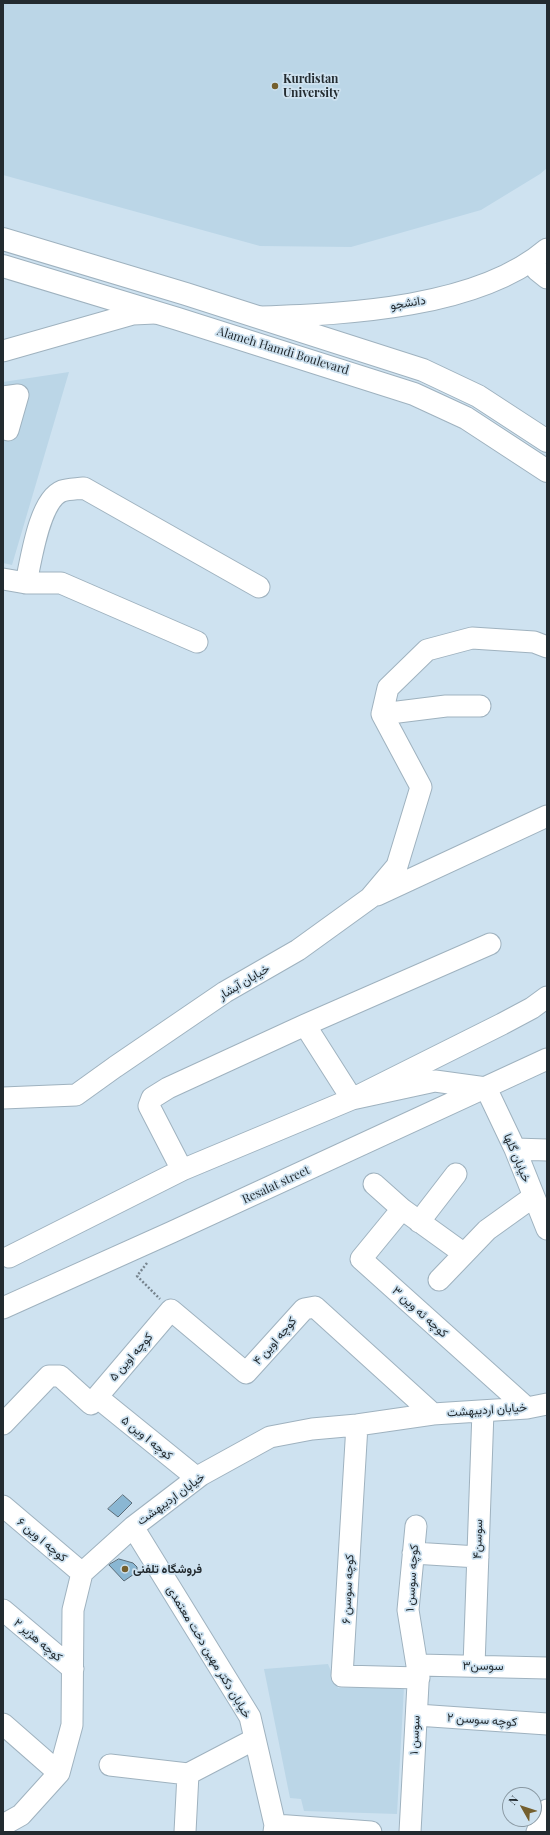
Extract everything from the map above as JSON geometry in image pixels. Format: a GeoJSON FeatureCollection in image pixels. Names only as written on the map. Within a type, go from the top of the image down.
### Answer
{"type":"FeatureCollection","features":[{"type":"Feature","properties":{"kind":"main road","name":"Alameh Hamdi Boulevard"},"geometry":{"type":"LineString","coordinates":[[3,239],[423,370],[478,396],[547,441]]}},
{"type":"Feature","properties":{"kind":"main road","name":"Alameh Hamdi Boulevard"},"geometry":{"type":"LineString","coordinates":[[3,266],[158,313],[414,394],[466,418],[547,471]]}},
{"type":"Feature","properties":{"kind":"street","name":"دانشجو"},"geometry":{"type":"LineString","coordinates":[[257,317],[324,314],[442,298],[491,281],[540,255]]}},
{"type":"Feature","properties":{"kind":"street"},"geometry":{"type":"LineString","coordinates":[[540,255],[537,270],[547,278]]}},
{"type":"Feature","properties":{"kind":"street"},"geometry":{"type":"LineString","coordinates":[[3,351],[133,314],[158,313]]}},
{"type":"Feature","properties":{"kind":"street"},"geometry":{"type":"LineString","coordinates":[[3,397],[18,395],[8,430]]}},
{"type":"Feature","properties":{"kind":"street"},"geometry":{"type":"LineString","coordinates":[[26,583],[43,515],[51,499],[62,491],[84,488],[259,587]]}},
{"type":"Feature","properties":{"kind":"street"},"geometry":{"type":"LineString","coordinates":[[3,579],[26,583],[61,583],[197,642]]}},
{"type":"Feature","properties":{"kind":"street"},"geometry":{"type":"LineString","coordinates":[[480,706],[446,706],[382,714],[388,688],[427,650],[472,638],[534,642],[547,647]]}},
{"type":"Feature","properties":{"kind":"street","name":"خیابان آبشار"},"geometry":{"type":"LineString","coordinates":[[3,1098],[76,1096],[115,1067],[225,992],[298,950],[370,898],[397,866],[421,787],[382,714]]}},
{"type":"Feature","properties":{"kind":"street"},"geometry":{"type":"LineString","coordinates":[[370,898],[547,816]]}},
{"type":"Feature","properties":{"kind":"street"},"geometry":{"type":"LineString","coordinates":[[182,1170],[149,1106],[152,1098],[168,1088],[306,1025],[490,944]]}},
{"type":"Feature","properties":{"kind":"street"},"geometry":{"type":"LineString","coordinates":[[9,1257],[182,1170],[352,1099],[502,1024],[532,1008],[547,997]]}},
{"type":"Feature","properties":{"kind":"street"},"geometry":{"type":"LineString","coordinates":[[306,1025],[352,1099]]}},
{"type":"Feature","properties":{"kind":"street","name":"Resalat street"},"geometry":{"type":"LineString","coordinates":[[3,1308],[547,1059]]}},
{"type":"Feature","properties":{"kind":"street"},"geometry":{"type":"LineString","coordinates":[[352,1099],[435,1080],[486,1088]]}},
{"type":"Feature","properties":{"kind":"street","name":"خیابان گلها"},"geometry":{"type":"LineString","coordinates":[[486,1088],[515,1149],[547,1229]]}},
{"type":"Feature","properties":{"kind":"street"},"geometry":{"type":"LineString","coordinates":[[515,1149],[547,1150]]}},
{"type":"Feature","properties":{"kind":"street"},"geometry":{"type":"LineString","coordinates":[[419,1222],[456,1174]]}},
{"type":"Feature","properties":{"kind":"street"},"geometry":{"type":"LineString","coordinates":[[374,1184],[419,1222],[463,1252]]}},
{"type":"Feature","properties":{"kind":"street"},"geometry":{"type":"LineString","coordinates":[[439,1280],[463,1252],[487,1230],[533,1197]]}},
{"type":"Feature","properties":{"kind":"street","name":"کوچه ئه وین ۳"},"geometry":{"type":"LineString","coordinates":[[402,1209],[361,1258],[537,1406]]}},
{"type":"Feature","properties":{"kind":"street"},"geometry":{"type":"LineString","coordinates":[[3,1295],[34,1294]]}},
{"type":"Feature","properties":{"kind":"street","name":"کوچه اوین ۴"},"geometry":{"type":"LineString","coordinates":[[171,1310],[246,1373],[304,1308],[315,1307],[433,1414]]}},
{"type":"Feature","properties":{"kind":"street","name":"کوچه اوین ۵"},"geometry":{"type":"LineString","coordinates":[[94,1400],[171,1310]]}},
{"type":"Feature","properties":{"kind":"street"},"geometry":{"type":"LineString","coordinates":[[3,1424],[50,1376],[60,1376],[94,1400]]}},
{"type":"Feature","properties":{"kind":"street","name":"کوچه ا وین ۵"},"geometry":{"type":"LineString","coordinates":[[94,1400],[197,1478]]}},
{"type":"Feature","properties":{"kind":"street","name":"خیابان اردیبهشت"},"geometry":{"type":"LineString","coordinates":[[82,1573],[133,1527],[197,1478],[270,1437],[312,1429],[358,1425],[433,1414],[537,1406]]}},
{"type":"Feature","properties":{"kind":"street","name":"سوسن۴"},"geometry":{"type":"LineString","coordinates":[[474,1666],[483,1411]]}},
{"type":"Feature","properties":{"kind":"street","name":"کوچه سوسن ۶"},"geometry":{"type":"LineString","coordinates":[[358,1425],[342,1676],[419,1671]]}},
{"type":"Feature","properties":{"kind":"street","name":"کوچه ا وین ۶"},"geometry":{"type":"LineString","coordinates":[[3,1506],[82,1573]]}},
{"type":"Feature","properties":{"kind":"street","name":"کوچه سوسن ۱"},"geometry":{"type":"LineString","coordinates":[[416,1526],[408,1610],[412,1639],[419,1671]]}},
{"type":"Feature","properties":{"kind":"street","name":"خیابان دکتر مهین دخت معتمدی"},"geometry":{"type":"LineString","coordinates":[[133,1527],[250,1717],[274,1828]]}},
{"type":"Feature","properties":{"kind":"street"},"geometry":{"type":"LineString","coordinates":[[413,1553],[478,1557]]}},
{"type":"Feature","properties":{"kind":"street"},"geometry":{"type":"LineString","coordinates":[[3,1825],[21,1815],[59,1773],[72,1725],[73,1610],[82,1573]]}},
{"type":"Feature","properties":{"kind":"street","name":"کوچه هژیر ۲"},"geometry":{"type":"LineString","coordinates":[[3,1610],[73,1669]]}},
{"type":"Feature","properties":{"kind":"street","name":"سوسن۳"},"geometry":{"type":"LineString","coordinates":[[419,1671],[474,1666],[547,1668]]}},
{"type":"Feature","properties":{"kind":"street","name":"سوسن ۱"},"geometry":{"type":"LineString","coordinates":[[410,1832],[419,1671]]}},
{"type":"Feature","properties":{"kind":"street","name":"کوچه سوسن ۲"},"geometry":{"type":"LineString","coordinates":[[416,1715],[547,1724]]}},
{"type":"Feature","properties":{"kind":"street"},"geometry":{"type":"LineString","coordinates":[[3,1724],[59,1773]]}},
{"type":"Feature","properties":{"kind":"street"},"geometry":{"type":"LineString","coordinates":[[110,1765],[188,1774],[255,1739]]}},
{"type":"Feature","properties":{"kind":"street"},"geometry":{"type":"LineString","coordinates":[[185,1832],[188,1774]]}},
{"type":"Feature","properties":{"kind":"street"},"geometry":{"type":"LineString","coordinates":[[537,1832],[547,1810]]}},
{"type":"Feature","properties":{"kind":"street"},"geometry":{"type":"LineString","coordinates":[[274,1828],[371,1832]]}},
{"type":"Feature","properties":{"kind":"path"},"geometry":{"type":"LineString","coordinates":[[150,1260],[137,1276],[171,1310]]}},
{"type":"Feature","properties":{"kind":"shaded area","name":"Kurdistan University"},"geometry":{"type":"Polygon","coordinates":[[[3,3],[547,3],[547,168],[540,174],[481,210],[351,247],[260,246],[3,175],[3,3]]]}},
{"type":"Feature","properties":{"kind":"shaded area"},"geometry":{"type":"Polygon","coordinates":[[[69,372],[12,565],[3,563],[3,382],[69,372]]]}},
{"type":"Feature","properties":{"kind":"shaded area"},"geometry":{"type":"Polygon","coordinates":[[[328,1664],[338,1688],[404,1687],[397,1814],[304,1811],[301,1799],[290,1798],[264,1669],[328,1664]]]}},
{"type":"Feature","properties":{"kind":"building"},"geometry":{"type":"Polygon","coordinates":[[[123,1495],[132,1503],[118,1517],[108,1509],[123,1495]]]}},
{"type":"Feature","properties":{"kind":"building","name":"فروشگاه تلفنی"},"geometry":{"type":"Polygon","coordinates":[[[119,1559],[133,1563],[137,1567],[137,1572],[124,1581],[109,1565],[119,1559]]]}},
{"type":"Feature","properties":{"kind":"place","name":"Kurdistan University"},"geometry":{"type":"Point","coordinates":[275,86]}},
{"type":"Feature","properties":{"kind":"place","name":"فروشگاه تلفنی"},"geometry":{"type":"Point","coordinates":[125,1569]}}]}
